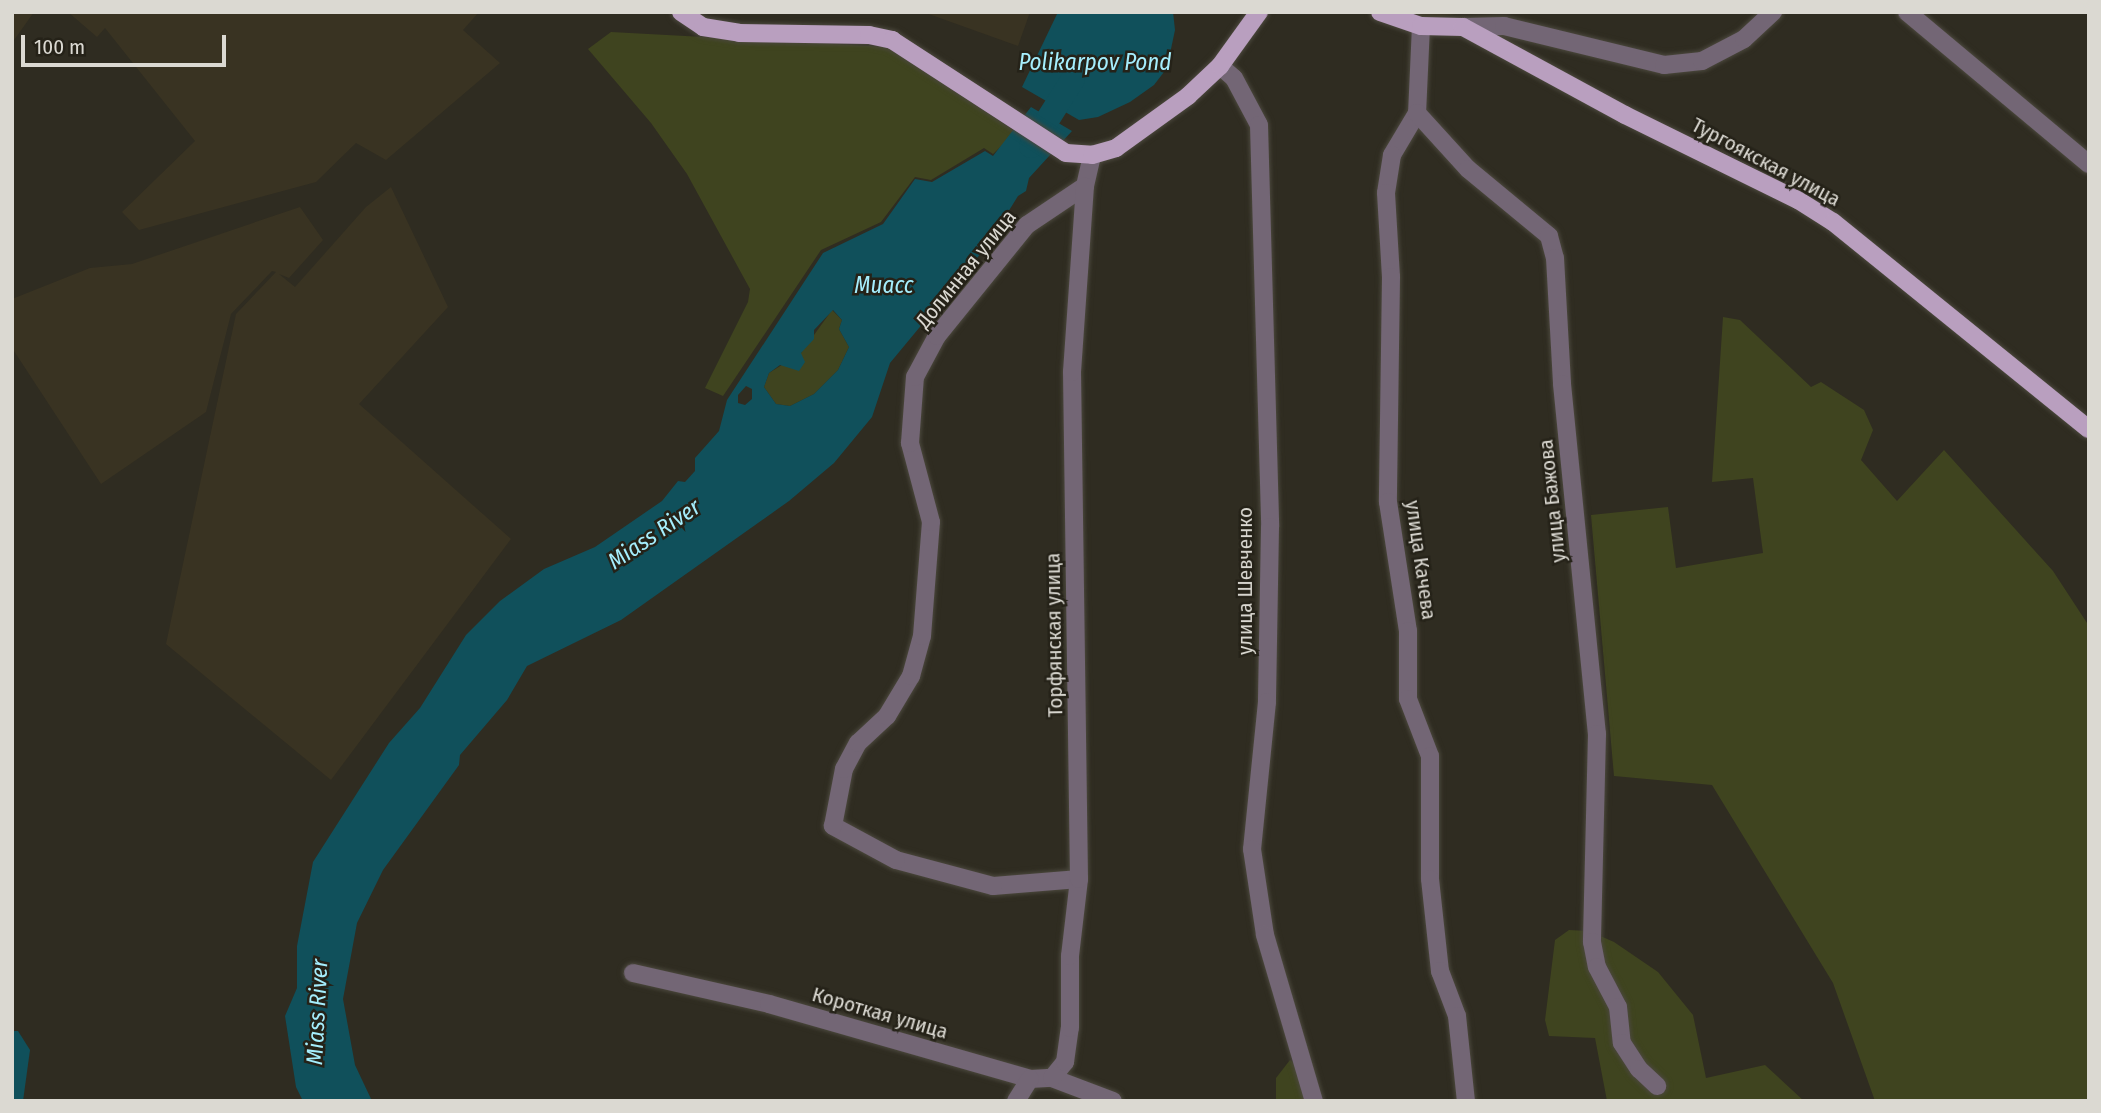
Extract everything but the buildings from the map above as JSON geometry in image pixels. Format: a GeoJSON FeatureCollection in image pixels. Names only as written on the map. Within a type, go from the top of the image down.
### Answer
{"type":"FeatureCollection","features":[{"type":"Feature","properties":{"kind":"main road"},"geometry":{"type":"LineString","coordinates":[[681,12],[703,27],[739,33],[869,35],[892,40],[1066,153],[1092,155],[1116,148],[1153,124],[1220,65],[1259,12]]}},
{"type":"Feature","properties":{"kind":"main road","name":"Тургоякская улица"},"geometry":{"type":"LineString","coordinates":[[1380,12],[1421,26],[1462,27],[1833,222],[2089,429]]}},
{"type":"Feature","properties":{"kind":"street"},"geometry":{"type":"LineString","coordinates":[[1462,27],[1504,26],[1664,65],[1702,61],[1744,38],[1773,12]]}},
{"type":"Feature","properties":{"kind":"street"},"geometry":{"type":"LineString","coordinates":[[1907,12],[2089,164]]}},
{"type":"Feature","properties":{"kind":"street","name":"улица Качева"},"geometry":{"type":"LineString","coordinates":[[1421,26],[1417,113],[1392,155],[1387,193],[1391,277],[1388,502],[1408,631],[1408,699],[1423,728],[1430,756],[1430,879],[1440,971],[1457,1016],[1466,1101]]}},
{"type":"Feature","properties":{"kind":"street","name":"улица Шевченко"},"geometry":{"type":"LineString","coordinates":[[1220,65],[1234,78],[1259,125],[1270,527],[1267,702],[1252,849],[1265,935],[1314,1101]]}},
{"type":"Feature","properties":{"kind":"street","name":"улица Бажова"},"geometry":{"type":"LineString","coordinates":[[1417,113],[1468,169],[1549,236],[1555,258],[1562,384],[1597,734],[1592,942],[1597,967],[1618,1007],[1622,1043],[1639,1069],[1657,1086]]}},
{"type":"Feature","properties":{"kind":"street"},"geometry":{"type":"LineString","coordinates":[[1085,186],[1092,155]]}},
{"type":"Feature","properties":{"kind":"street","name":"Долинная улица"},"geometry":{"type":"LineString","coordinates":[[1079,879],[993,887],[896,860],[833,826],[844,769],[858,743],[887,716],[911,676],[922,636],[931,522],[910,443],[915,377],[937,336],[1027,225],[1085,186]]}},
{"type":"Feature","properties":{"kind":"street","name":"Торфянская улица"},"geometry":{"type":"LineString","coordinates":[[1052,1078],[1065,1062],[1070,1028],[1070,956],[1079,879],[1072,372],[1085,186]]}},
{"type":"Feature","properties":{"kind":"street","name":"Короткая улица"},"geometry":{"type":"LineString","coordinates":[[633,973],[769,1004],[1030,1079],[1052,1078],[1113,1101]]}},
{"type":"Feature","properties":{"kind":"street"},"geometry":{"type":"LineString","coordinates":[[1016,1101],[1030,1079]]}},
{"type":"Feature","properties":{"kind":"shaded area"},"geometry":{"type":"Polygon","coordinates":[[[12,12],[34,12],[12,43],[12,12]]]}},
{"type":"Feature","properties":{"kind":"shaded area"},"geometry":{"type":"Polygon","coordinates":[[[68,12],[479,12],[463,30],[500,63],[386,160],[356,143],[316,182],[139,230],[122,212],[195,141],[105,28],[97,37],[68,12]]]}},
{"type":"Feature","properties":{"kind":"shaded area"},"geometry":{"type":"Polygon","coordinates":[[[923,12],[1030,12],[1018,46],[923,12]]]}},
{"type":"Feature","properties":{"kind":"shaded area"},"geometry":{"type":"Polygon","coordinates":[[[1402,12],[1467,12],[1423,20],[1402,12]]]}},
{"type":"Feature","properties":{"kind":"shaded area"},"geometry":{"type":"Polygon","coordinates":[[[391,187],[448,307],[359,404],[511,539],[331,780],[166,644],[236,314],[276,272],[272,271],[231,314],[206,412],[101,484],[12,348],[12,299],[90,268],[132,264],[300,207],[323,240],[289,278],[279,274],[295,287],[366,207],[391,187]]]}},
{"type":"Feature","properties":{"kind":"green space"},"geometry":{"type":"Polygon","coordinates":[[[611,32],[888,47],[1016,132],[993,154],[984,148],[931,180],[915,177],[881,222],[821,250],[723,396],[705,388],[748,302],[750,289],[687,174],[651,123],[588,49],[611,32]]]}},
{"type":"Feature","properties":{"kind":"green space"},"geometry":{"type":"Polygon","coordinates":[[[832,310],[842,320],[839,329],[849,347],[838,370],[814,394],[790,406],[776,404],[764,387],[769,373],[801,353],[832,310]]]}},
{"type":"Feature","properties":{"kind":"green space"},"geometry":{"type":"Polygon","coordinates":[[[1723,317],[1740,320],[1811,387],[1821,382],[1864,410],[1873,430],[1861,460],[1897,501],[1944,450],[2053,571],[2089,626],[2089,1101],[1875,1101],[1833,983],[1712,785],[1614,776],[1591,515],[1668,507],[1676,568],[1763,553],[1753,478],[1712,482],[1723,317]]]}},
{"type":"Feature","properties":{"kind":"green space"},"geometry":{"type":"Polygon","coordinates":[[[1569,930],[1589,931],[1614,942],[1658,972],[1693,1015],[1706,1078],[1765,1065],[1804,1101],[1607,1101],[1595,1038],[1549,1036],[1545,1020],[1555,940],[1569,930]]]}},
{"type":"Feature","properties":{"kind":"green space"},"geometry":{"type":"Polygon","coordinates":[[[1290,1060],[1302,1070],[1309,1101],[1276,1101],[1276,1078],[1290,1060]]]}},
{"type":"Feature","properties":{"kind":"water","name":"Polikarpov Pond"},"geometry":{"type":"Polygon","coordinates":[[[1058,12],[1173,12],[1175,30],[1167,68],[1154,85],[1130,102],[1098,117],[1079,120],[1022,87],[1058,12]]]}},
{"type":"Feature","properties":{"kind":"water","name":"Миасс"},"geometry":{"type":"Polygon","coordinates":[[[1031,107],[1072,131],[1029,178],[1026,191],[1018,196],[987,246],[890,363],[872,417],[834,463],[789,501],[621,620],[527,666],[507,700],[460,755],[459,765],[383,870],[357,923],[343,999],[355,1065],[372,1101],[303,1101],[296,1087],[285,1016],[297,988],[297,946],[313,862],[389,743],[420,708],[466,635],[500,601],[544,569],[595,547],[662,501],[678,481],[685,482],[695,471],[695,458],[719,431],[727,400],[823,253],[883,224],[915,179],[932,182],[985,151],[993,156],[1031,107]],[[833,310],[814,330],[814,339],[801,353],[805,362],[799,371],[780,365],[769,373],[764,387],[776,404],[790,406],[814,394],[838,370],[849,347],[839,329],[842,320],[833,310]],[[746,386],[738,395],[738,403],[745,405],[752,399],[752,389],[746,386]]]}},
{"type":"Feature","properties":{"kind":"water"},"geometry":{"type":"Polygon","coordinates":[[[12,1031],[18,1031],[30,1050],[23,1101],[12,1101],[12,1031]]]}},
{"type":"Feature","properties":{"kind":"waterway","name":"Miass River"},"geometry":{"type":"LineString","coordinates":[[1031,146],[1073,79]]}}]}
